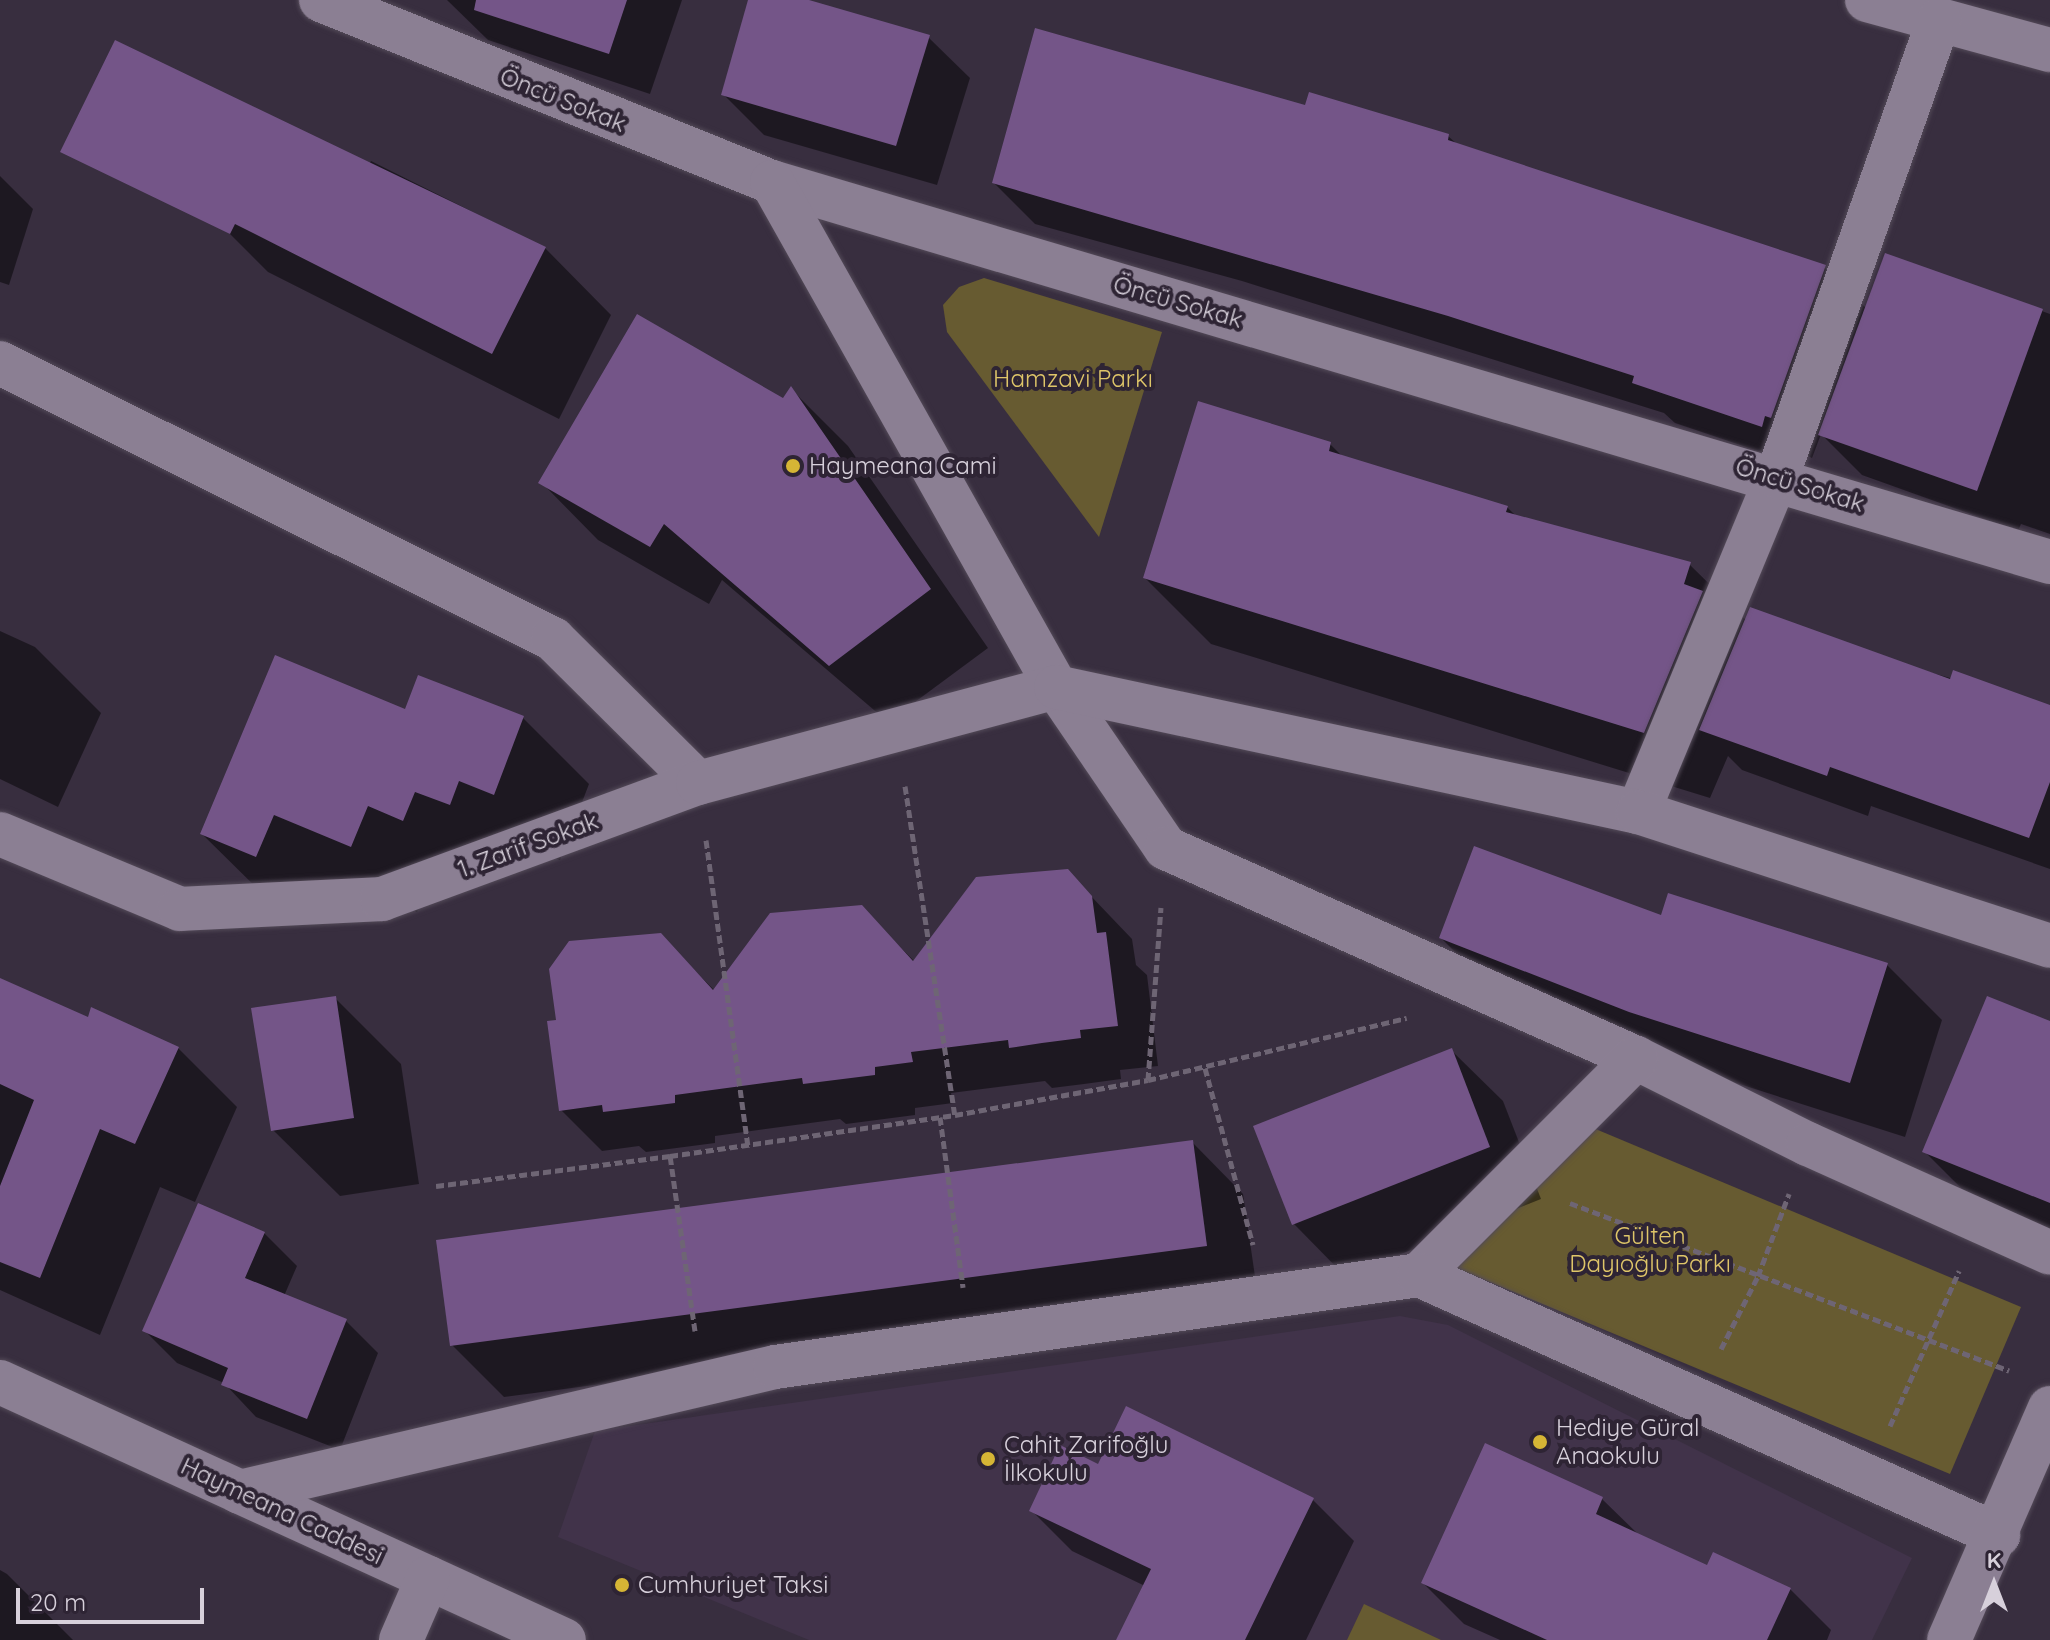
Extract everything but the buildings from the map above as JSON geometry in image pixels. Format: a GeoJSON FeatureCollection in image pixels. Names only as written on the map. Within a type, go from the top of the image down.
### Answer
{"type":"FeatureCollection","features":[{"type":"Feature","properties":{"kind":"street","name":"Öncü Sokak"},"geometry":{"type":"LineString","coordinates":[[321,0],[772,182],[1777,477],[2050,562]]}},
{"type":"Feature","properties":{"kind":"street"},"geometry":{"type":"LineString","coordinates":[[1867,0],[2050,50]]}},
{"type":"Feature","properties":{"kind":"street"},"geometry":{"type":"LineString","coordinates":[[1638,812],[1777,477],[1939,20]]}},
{"type":"Feature","properties":{"kind":"street"},"geometry":{"type":"LineString","coordinates":[[772,182],[1056,687],[1166,848],[1636,1058],[1808,1144],[2050,1253]]}},
{"type":"Feature","properties":{"kind":"street"},"geometry":{"type":"LineString","coordinates":[[0,363],[553,639],[698,783]]}},
{"type":"Feature","properties":{"kind":"street"},"geometry":{"type":"LineString","coordinates":[[1056,687],[1638,812],[2050,946]]}},
{"type":"Feature","properties":{"kind":"street","name":"1. Zarif Sokak"},"geometry":{"type":"LineString","coordinates":[[0,834],[180,909],[382,899],[698,783],[897,733],[1056,687]]}},
{"type":"Feature","properties":{"kind":"street"},"geometry":{"type":"LineString","coordinates":[[1419,1275],[1636,1058]]}},
{"type":"Feature","properties":{"kind":"street"},"geometry":{"type":"LineString","coordinates":[[240,1492],[775,1367],[1419,1275],[1998,1535]]}},
{"type":"Feature","properties":{"kind":"street","name":"Haymeana Caddesi"},"geometry":{"type":"LineString","coordinates":[[0,1382],[564,1640]]}},
{"type":"Feature","properties":{"kind":"street"},"geometry":{"type":"LineString","coordinates":[[1949,1640],[1998,1535],[2036,1392]]}},
{"type":"Feature","properties":{"kind":"street"},"geometry":{"type":"LineString","coordinates":[[401,1640],[428,1578]]}},
{"type":"Feature","properties":{"kind":"path"},"geometry":{"type":"LineString","coordinates":[[897,733],[955,1115]]}},
{"type":"Feature","properties":{"kind":"path"},"geometry":{"type":"LineString","coordinates":[[698,783],[748,1145]]}},
{"type":"Feature","properties":{"kind":"path"},"geometry":{"type":"LineString","coordinates":[[1148,1080],[1166,848]]}},
{"type":"Feature","properties":{"kind":"path"},"geometry":{"type":"LineString","coordinates":[[436,1186],[955,1115],[1205,1068],[1413,1017]]}},
{"type":"Feature","properties":{"kind":"path"},"geometry":{"type":"LineString","coordinates":[[1205,1068],[1267,1297]]}},
{"type":"Feature","properties":{"kind":"path"},"geometry":{"type":"LineString","coordinates":[[940,1117],[971,1339]]}},
{"type":"Feature","properties":{"kind":"path"},"geometry":{"type":"LineString","coordinates":[[1715,1361],[1758,1276],[1808,1144]]}},
{"type":"Feature","properties":{"kind":"path"},"geometry":{"type":"LineString","coordinates":[[670,1156],[702,1384]]}},
{"type":"Feature","properties":{"kind":"path"},"geometry":{"type":"LineString","coordinates":[[1559,1213],[1569,1203],[1929,1342],[2036,1392]]}},
{"type":"Feature","properties":{"kind":"path"},"geometry":{"type":"LineString","coordinates":[[1884,1438],[1980,1222]]}},
{"type":"Feature","properties":{"kind":"shaded area","name":"Cahit Zarifoğlu İlkokulu"},"geometry":{"type":"Polygon","coordinates":[[[1400,1316],[1448,1325],[1912,1558],[1872,1640],[809,1640],[558,1537],[595,1431],[1400,1316]]]}},
{"type":"Feature","properties":{"kind":"green space","name":"Hamzavi Parkı"},"geometry":{"type":"Polygon","coordinates":[[[984,278],[1162,332],[1099,537],[947,332],[943,305],[959,287],[984,278]]]}},
{"type":"Feature","properties":{"kind":"green space","name":"Gülten Dayıoğlu Parkı"},"geometry":{"type":"Polygon","coordinates":[[[1586,1125],[2021,1307],[1950,1474],[1449,1265],[1586,1125]]]}},
{"type":"Feature","properties":{"kind":"green space"},"geometry":{"type":"Polygon","coordinates":[[[1364,1604],[1441,1640],[1347,1640],[1364,1604]]]}},
{"type":"Feature","properties":{"kind":"place","name":"Haymeana Cami"},"geometry":{"type":"Point","coordinates":[793,466]}},
{"type":"Feature","properties":{"kind":"place","name":"Hediye Güral Anaokulu"},"geometry":{"type":"Point","coordinates":[1540,1442]}},
{"type":"Feature","properties":{"kind":"place","name":"Cahit Zarifoğlu İlkokulu"},"geometry":{"type":"Point","coordinates":[988,1459]}},
{"type":"Feature","properties":{"kind":"place","name":"Cumhuriyet Taksi"},"geometry":{"type":"Point","coordinates":[622,1585]}}]}
